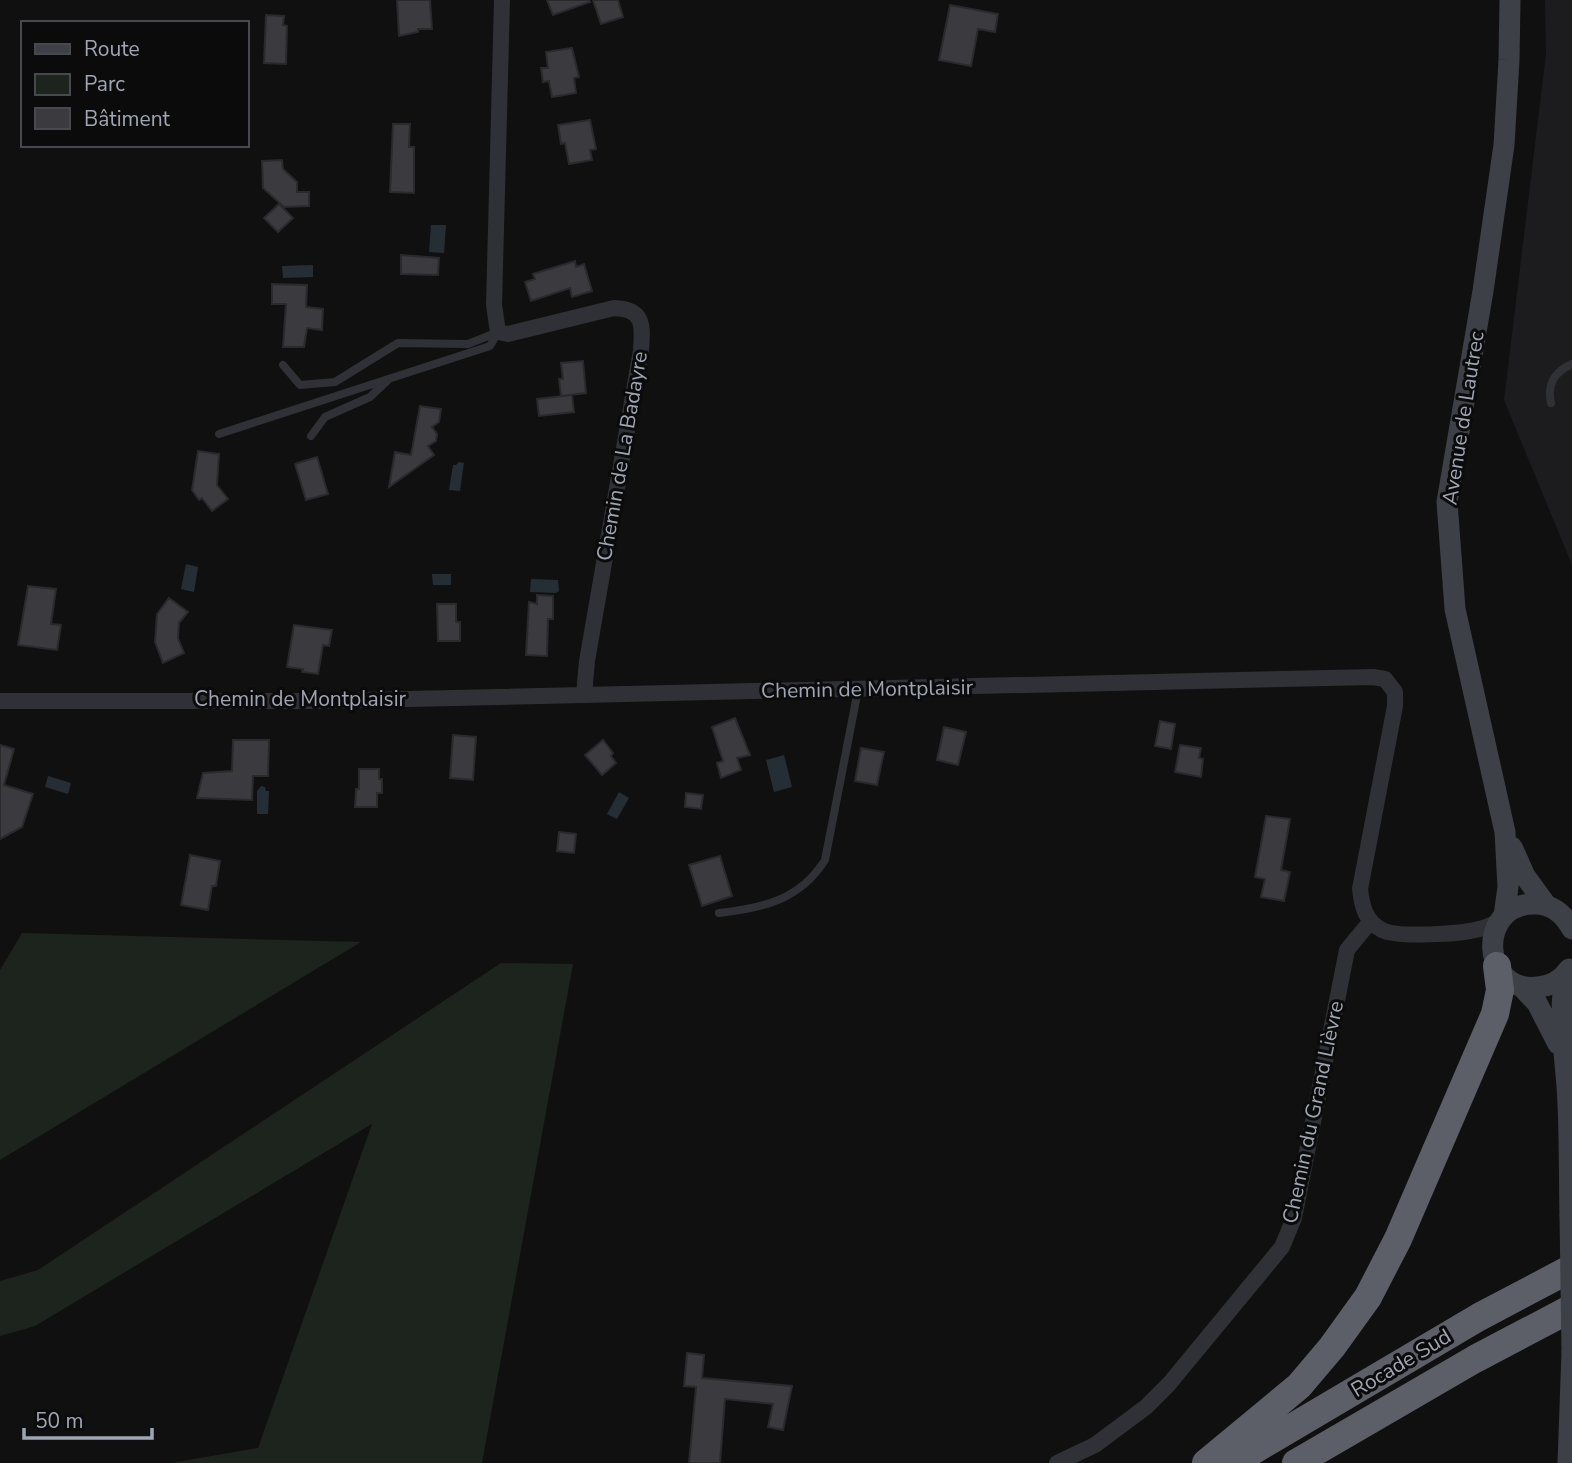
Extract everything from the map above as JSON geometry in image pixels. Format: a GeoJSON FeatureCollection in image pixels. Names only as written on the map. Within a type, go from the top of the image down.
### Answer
{"type":"FeatureCollection","features":[{"type":"Feature","properties":{"kind":"highway"},"geometry":{"type":"LineString","coordinates":[[1206,1463],[1298,1386],[1332,1347],[1368,1297],[1398,1238],[1495,1014],[1500,990],[1495,960]]}},
{"type":"Feature","properties":{"kind":"highway","name":"Rocade Sud"},"geometry":{"type":"LineString","coordinates":[[1232,1463],[1479,1317],[1572,1268]]}},
{"type":"Feature","properties":{"kind":"highway","name":"Rocade Sud"},"geometry":{"type":"LineString","coordinates":[[1296,1463],[1475,1359],[1572,1308]]}},
{"type":"Feature","properties":{"kind":"highway"},"geometry":{"type":"LineString","coordinates":[[1336,1463],[1349,1448],[1475,1359]]}},
{"type":"Feature","properties":{"kind":"main road","name":"Avenue de Lautrec"},"geometry":{"type":"LineString","coordinates":[[1495,960],[1492,942],[1502,918],[1508,887],[1505,832],[1455,609],[1447,502],[1483,291],[1504,145],[1510,0]]}},
{"type":"Feature","properties":{"kind":"main road"},"geometry":{"type":"LineString","coordinates":[[1505,832],[1525,876],[1546,905],[1565,918],[1572,929]]}},
{"type":"Feature","properties":{"kind":"main road"},"geometry":{"type":"LineString","coordinates":[[1502,918],[1524,905],[1546,905]]}},
{"type":"Feature","properties":{"kind":"main road"},"geometry":{"type":"LineString","coordinates":[[1495,960],[1503,975],[1521,986],[1537,1003],[1548,1020],[1565,1065]]}},
{"type":"Feature","properties":{"kind":"main road"},"geometry":{"type":"LineString","coordinates":[[1521,986],[1545,986],[1569,969]]}},
{"type":"Feature","properties":{"kind":"main road"},"geometry":{"type":"LineString","coordinates":[[1568,1463],[1572,1352],[1562,990],[1569,969]]}},
{"type":"Feature","properties":{"kind":"street"},"geometry":{"type":"LineString","coordinates":[[498,332],[494,305],[502,0]]}},
{"type":"Feature","properties":{"kind":"street","name":"Chemin de La Badayre"},"geometry":{"type":"LineString","coordinates":[[498,332],[508,334],[614,307],[628,308],[638,315],[643,330],[587,661],[584,695]]}},
{"type":"Feature","properties":{"kind":"street","name":"Chemin de Montplaisir"},"geometry":{"type":"LineString","coordinates":[[0,701],[319,701],[1373,677],[1385,679],[1395,692],[1395,706],[1360,889],[1362,906],[1370,922]]}},
{"type":"Feature","properties":{"kind":"street"},"geometry":{"type":"LineString","coordinates":[[1370,922],[1384,932],[1400,935],[1477,930],[1502,918]]}},
{"type":"Feature","properties":{"kind":"street","name":"Chemin du Grand Lièvre"},"geometry":{"type":"LineString","coordinates":[[1057,1463],[1095,1445],[1146,1407],[1169,1384],[1282,1247],[1294,1219],[1347,950],[1370,922]]}},
{"type":"Feature","properties":{"kind":"street"},"geometry":{"type":"LineString","coordinates":[[1463,932],[1481,941],[1495,960]]}},
{"type":"Feature","properties":{"kind":"lane"},"geometry":{"type":"LineString","coordinates":[[282,365],[300,385],[335,382],[398,343],[468,344],[498,332]]}},
{"type":"Feature","properties":{"kind":"lane"},"geometry":{"type":"LineString","coordinates":[[219,435],[490,346],[498,332]]}},
{"type":"Feature","properties":{"kind":"lane"},"geometry":{"type":"LineString","coordinates":[[1551,403],[1551,383],[1556,374],[1572,364]]}},
{"type":"Feature","properties":{"kind":"lane"},"geometry":{"type":"LineString","coordinates":[[310,436],[325,417],[370,397],[391,378]]}},
{"type":"Feature","properties":{"kind":"lane"},"geometry":{"type":"LineString","coordinates":[[719,914],[784,899],[800,890],[825,860],[858,690]]}},
{"type":"Feature","properties":{"kind":"shaded area"},"geometry":{"type":"Polygon","coordinates":[[[1545,0],[1572,0],[1572,565],[1504,400],[1546,54],[1545,0]]]}},
{"type":"Feature","properties":{"kind":"shaded area"},"geometry":{"type":"Polygon","coordinates":[[[431,225],[446,225],[444,253],[429,252],[431,225]]]}},
{"type":"Feature","properties":{"kind":"shaded area"},"geometry":{"type":"Polygon","coordinates":[[[313,265],[313,277],[283,278],[282,266],[313,265]]]}},
{"type":"Feature","properties":{"kind":"shaded area"},"geometry":{"type":"Polygon","coordinates":[[[464,463],[460,491],[449,490],[453,465],[464,463]]]}},
{"type":"Feature","properties":{"kind":"shaded area"},"geometry":{"type":"Polygon","coordinates":[[[186,564],[198,567],[194,592],[181,589],[186,564]]]}},
{"type":"Feature","properties":{"kind":"shaded area"},"geometry":{"type":"Polygon","coordinates":[[[432,574],[451,574],[451,585],[433,585],[432,574]]]}},
{"type":"Feature","properties":{"kind":"shaded area"},"geometry":{"type":"Polygon","coordinates":[[[531,579],[558,580],[559,591],[530,592],[531,579]]]}},
{"type":"Feature","properties":{"kind":"shaded area"},"geometry":{"type":"Polygon","coordinates":[[[784,755],[792,787],[774,792],[766,760],[784,755]]]}},
{"type":"Feature","properties":{"kind":"shaded area"},"geometry":{"type":"Polygon","coordinates":[[[48,776],[71,783],[68,794],[45,787],[48,776]]]}},
{"type":"Feature","properties":{"kind":"shaded area"},"geometry":{"type":"Polygon","coordinates":[[[261,786],[269,791],[268,814],[257,814],[257,791],[261,786]]]}},
{"type":"Feature","properties":{"kind":"shaded area"},"geometry":{"type":"Polygon","coordinates":[[[619,792],[629,798],[617,819],[607,814],[619,792]]]}},
{"type":"Feature","properties":{"kind":"green space"},"geometry":{"type":"Polygon","coordinates":[[[22,933],[361,942],[0,1160],[0,970],[22,933]]]}},
{"type":"Feature","properties":{"kind":"green space"},"geometry":{"type":"Polygon","coordinates":[[[501,963],[573,964],[482,1463],[171,1463],[258,1448],[372,1124],[35,1326],[0,1336],[0,1281],[38,1270],[501,963]]]}},
{"type":"Feature","properties":{"kind":"building"},"geometry":{"type":"Polygon","coordinates":[[[397,0],[430,0],[432,29],[418,29],[418,32],[399,36],[397,0]]]}},
{"type":"Feature","properties":{"kind":"building"},"geometry":{"type":"Polygon","coordinates":[[[547,0],[589,0],[590,2],[553,15],[547,0]]]}},
{"type":"Feature","properties":{"kind":"building"},"geometry":{"type":"Polygon","coordinates":[[[593,0],[618,0],[623,17],[601,24],[593,0]]]}},
{"type":"Feature","properties":{"kind":"building"},"geometry":{"type":"Polygon","coordinates":[[[950,5],[998,14],[995,32],[978,29],[971,66],[939,60],[950,5]]]}},
{"type":"Feature","properties":{"kind":"building"},"geometry":{"type":"Polygon","coordinates":[[[266,15],[284,16],[283,25],[287,26],[286,64],[264,63],[266,15]]]}},
{"type":"Feature","properties":{"kind":"building"},"geometry":{"type":"Polygon","coordinates":[[[572,48],[579,77],[574,78],[576,93],[552,97],[549,81],[543,82],[541,68],[548,68],[546,52],[572,48]]]}},
{"type":"Feature","properties":{"kind":"building"},"geometry":{"type":"Polygon","coordinates":[[[590,120],[596,149],[590,150],[592,160],[569,164],[565,143],[561,144],[558,125],[590,120]]]}},
{"type":"Feature","properties":{"kind":"building"},"geometry":{"type":"Polygon","coordinates":[[[393,124],[410,124],[409,147],[414,147],[414,193],[390,192],[393,124]]]}},
{"type":"Feature","properties":{"kind":"building"},"geometry":{"type":"Polygon","coordinates":[[[282,160],[283,169],[297,182],[297,192],[309,192],[309,206],[284,207],[263,188],[262,161],[282,160]]]}},
{"type":"Feature","properties":{"kind":"building"},"geometry":{"type":"Polygon","coordinates":[[[279,204],[293,218],[278,232],[264,218],[279,204]]]}},
{"type":"Feature","properties":{"kind":"building"},"geometry":{"type":"Polygon","coordinates":[[[401,255],[439,258],[438,275],[401,274],[401,255]]]}},
{"type":"Feature","properties":{"kind":"building"},"geometry":{"type":"Polygon","coordinates":[[[575,261],[576,267],[584,264],[592,291],[572,297],[570,288],[531,301],[525,282],[535,279],[533,274],[575,261]]]}},
{"type":"Feature","properties":{"kind":"building"},"geometry":{"type":"Polygon","coordinates":[[[272,284],[307,285],[306,307],[323,309],[322,330],[307,328],[304,347],[283,347],[286,304],[272,304],[272,284]]]}},
{"type":"Feature","properties":{"kind":"building"},"geometry":{"type":"Polygon","coordinates":[[[583,361],[586,393],[561,396],[561,363],[583,361]]]}},
{"type":"Feature","properties":{"kind":"building"},"geometry":{"type":"Polygon","coordinates":[[[572,395],[574,412],[539,416],[537,399],[572,395]]]}},
{"type":"Feature","properties":{"kind":"building"},"geometry":{"type":"Polygon","coordinates":[[[420,406],[441,409],[439,422],[432,427],[437,434],[436,441],[428,446],[434,455],[389,487],[395,452],[411,455],[420,406]]]}},
{"type":"Feature","properties":{"kind":"building"},"geometry":{"type":"Polygon","coordinates":[[[198,451],[219,454],[217,485],[228,499],[212,511],[192,490],[198,451]]]}},
{"type":"Feature","properties":{"kind":"building"},"geometry":{"type":"Polygon","coordinates":[[[317,457],[328,494],[306,500],[295,464],[317,457]]]}},
{"type":"Feature","properties":{"kind":"building"},"geometry":{"type":"Polygon","coordinates":[[[28,586],[56,589],[51,624],[61,625],[57,650],[18,645],[28,586]]]}},
{"type":"Feature","properties":{"kind":"building"},"geometry":{"type":"Polygon","coordinates":[[[537,595],[553,596],[553,619],[548,619],[547,656],[526,655],[529,602],[537,604],[537,595]]]}},
{"type":"Feature","properties":{"kind":"building"},"geometry":{"type":"Polygon","coordinates":[[[169,598],[188,612],[179,623],[178,638],[184,653],[163,663],[155,642],[157,614],[169,598]]]}},
{"type":"Feature","properties":{"kind":"building"},"geometry":{"type":"Polygon","coordinates":[[[437,604],[456,604],[460,641],[438,641],[437,604]]]}},
{"type":"Feature","properties":{"kind":"building"},"geometry":{"type":"Polygon","coordinates":[[[294,625],[332,630],[329,646],[323,645],[318,674],[287,667],[294,625]]]}},
{"type":"Feature","properties":{"kind":"building"},"geometry":{"type":"Polygon","coordinates":[[[735,718],[750,755],[737,758],[741,770],[721,778],[717,763],[723,761],[712,727],[735,718]]]}},
{"type":"Feature","properties":{"kind":"building"},"geometry":{"type":"Polygon","coordinates":[[[1160,721],[1175,724],[1171,749],[1155,746],[1160,721]]]}},
{"type":"Feature","properties":{"kind":"building"},"geometry":{"type":"Polygon","coordinates":[[[944,727],[966,732],[958,765],[937,760],[944,727]]]}},
{"type":"Feature","properties":{"kind":"building"},"geometry":{"type":"Polygon","coordinates":[[[453,735],[476,737],[473,780],[450,778],[453,735]]]}},
{"type":"Feature","properties":{"kind":"building"},"geometry":{"type":"Polygon","coordinates":[[[233,740],[269,740],[268,776],[253,776],[252,800],[197,798],[203,773],[232,771],[233,740]]]}},
{"type":"Feature","properties":{"kind":"building"},"geometry":{"type":"Polygon","coordinates":[[[603,740],[613,753],[611,756],[616,763],[602,775],[585,755],[603,740]]]}},
{"type":"Feature","properties":{"kind":"building"},"geometry":{"type":"Polygon","coordinates":[[[0,745],[14,749],[4,785],[33,794],[22,827],[0,839],[0,745]]]}},
{"type":"Feature","properties":{"kind":"building"},"geometry":{"type":"Polygon","coordinates":[[[1180,745],[1201,748],[1201,777],[1175,772],[1180,745]]]}},
{"type":"Feature","properties":{"kind":"building"},"geometry":{"type":"Polygon","coordinates":[[[861,748],[884,752],[877,785],[855,781],[861,748]]]}},
{"type":"Feature","properties":{"kind":"building"},"geometry":{"type":"Polygon","coordinates":[[[359,769],[379,769],[382,793],[377,793],[377,807],[355,807],[359,769]]]}},
{"type":"Feature","properties":{"kind":"building"},"geometry":{"type":"Polygon","coordinates":[[[686,793],[703,795],[701,809],[685,807],[686,793]]]}},
{"type":"Feature","properties":{"kind":"building"},"geometry":{"type":"Polygon","coordinates":[[[1266,816],[1290,819],[1281,870],[1290,872],[1284,901],[1261,897],[1265,879],[1255,877],[1266,816]]]}},
{"type":"Feature","properties":{"kind":"building"},"geometry":{"type":"Polygon","coordinates":[[[559,832],[576,834],[574,853],[557,851],[559,832]]]}},
{"type":"Feature","properties":{"kind":"building"},"geometry":{"type":"Polygon","coordinates":[[[190,855],[220,861],[208,910],[181,905],[190,855]]]}},
{"type":"Feature","properties":{"kind":"building"},"geometry":{"type":"Polygon","coordinates":[[[720,856],[732,896],[702,906],[689,865],[720,856]]]}},
{"type":"Feature","properties":{"kind":"building"},"geometry":{"type":"Polygon","coordinates":[[[687,1353],[704,1355],[702,1378],[792,1386],[783,1430],[768,1427],[773,1404],[725,1399],[720,1463],[689,1463],[696,1387],[684,1386],[687,1353]]]}}]}
